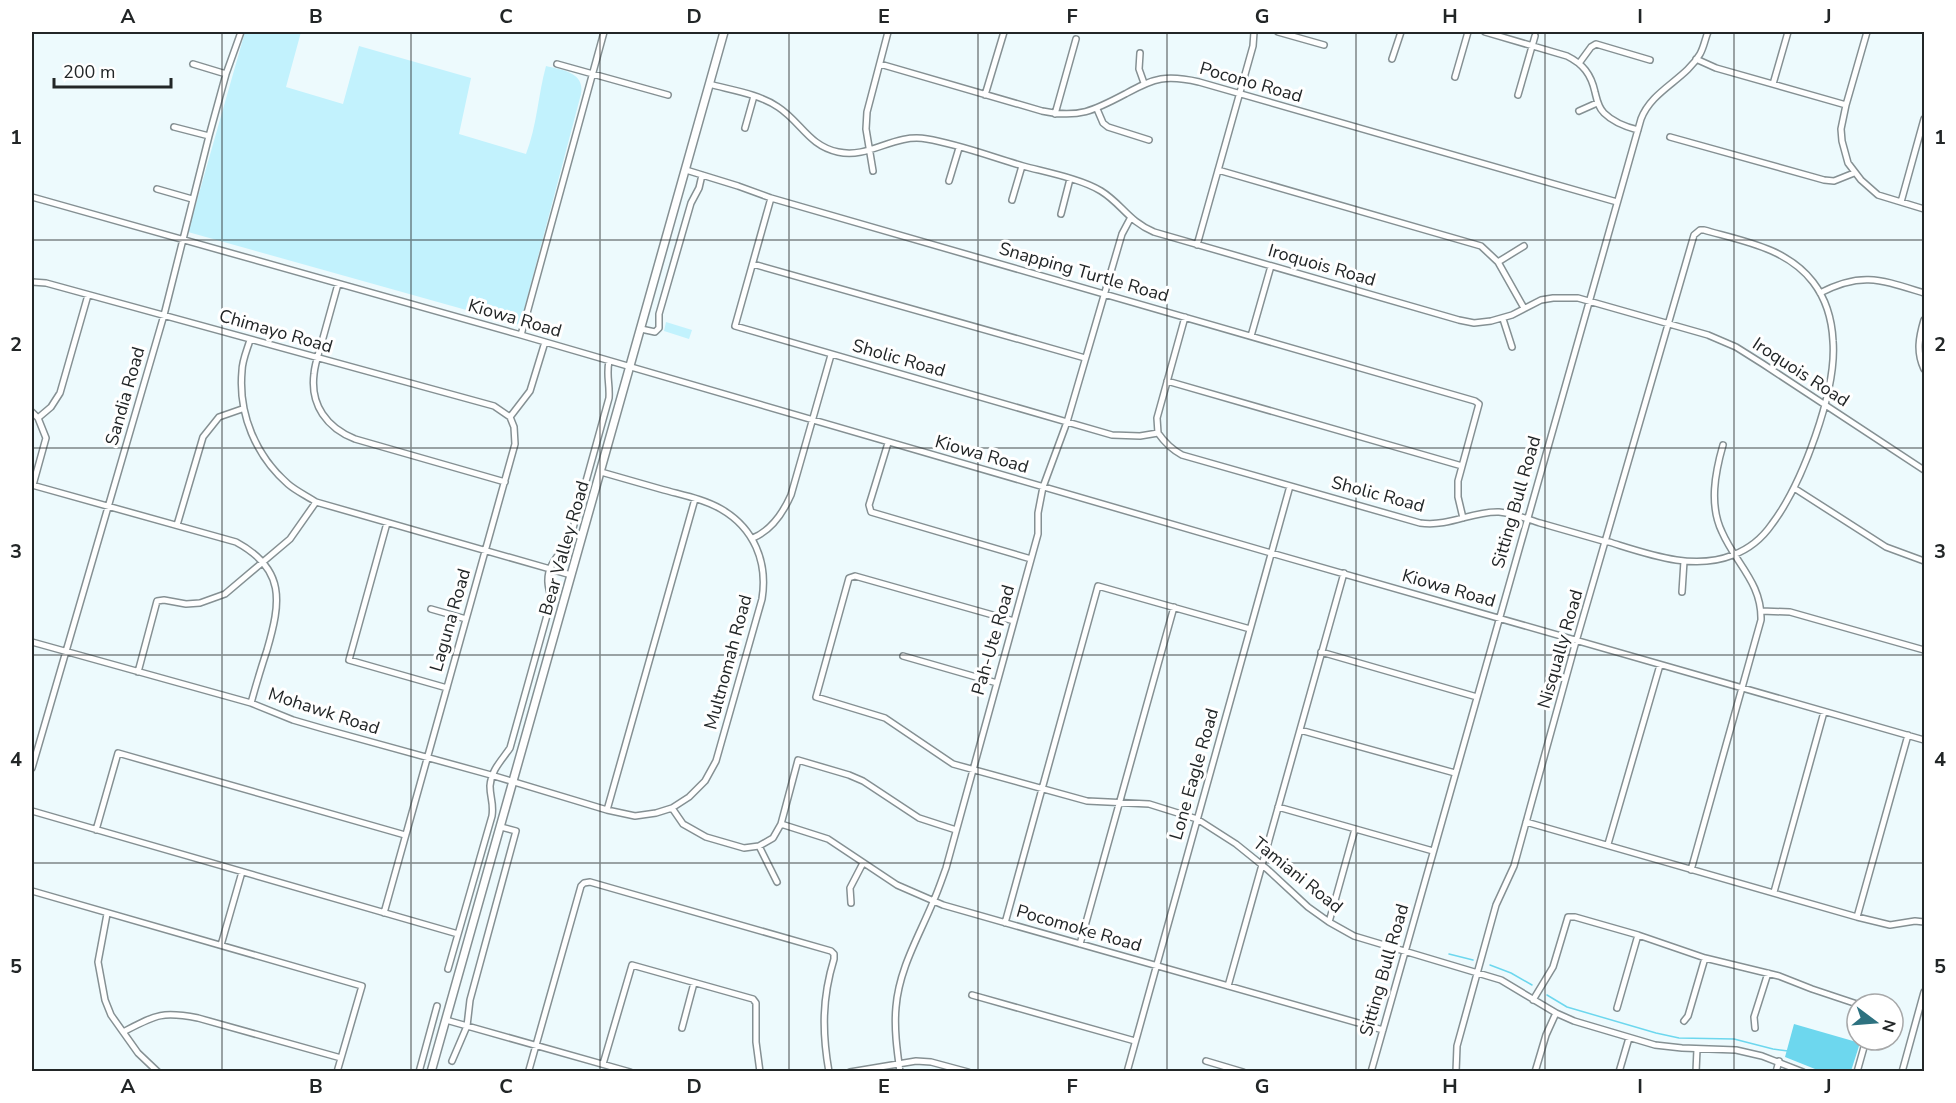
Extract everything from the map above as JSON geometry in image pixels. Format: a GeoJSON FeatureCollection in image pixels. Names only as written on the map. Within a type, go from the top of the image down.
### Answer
{"type":"FeatureCollection","features":[{"type":"Feature","properties":{"kind":"main road","name":"Bear Valley Road"},"geometry":{"type":"LineString","coordinates":[[431,1071],[724,32]]}},
{"type":"Feature","properties":{"kind":"street","name":"Sandia Road"},"geometry":{"type":"LineString","coordinates":[[32,768],[164,315],[209,136],[226,74],[241,32]]}},
{"type":"Feature","properties":{"kind":"street"},"geometry":{"type":"LineString","coordinates":[[521,335],[604,32]]}},
{"type":"Feature","properties":{"kind":"street"},"geometry":{"type":"LineString","coordinates":[[873,171],[866,129],[867,112],[888,32]]}},
{"type":"Feature","properties":{"kind":"street"},"geometry":{"type":"LineString","coordinates":[[986,95],[1004,32]]}},
{"type":"Feature","properties":{"kind":"street"},"geometry":{"type":"LineString","coordinates":[[1197,245],[1253,46],[1254,32]]}},
{"type":"Feature","properties":{"kind":"street"},"geometry":{"type":"LineString","coordinates":[[1278,32],[1324,45]]}},
{"type":"Feature","properties":{"kind":"street"},"geometry":{"type":"LineString","coordinates":[[1392,59],[1401,32]]}},
{"type":"Feature","properties":{"kind":"street"},"geometry":{"type":"LineString","coordinates":[[1455,77],[1468,32]]}},
{"type":"Feature","properties":{"kind":"street"},"geometry":{"type":"LineString","coordinates":[[1485,32],[1567,56],[1580,62],[1589,74],[1597,103],[1604,113],[1616,122],[1638,130]]}},
{"type":"Feature","properties":{"kind":"street","name":"Sitting Bull Road"},"geometry":{"type":"LineString","coordinates":[[1371,1071],[1638,130],[1650,102],[1696,59],[1707,32]]}},
{"type":"Feature","properties":{"kind":"street"},"geometry":{"type":"LineString","coordinates":[[1773,84],[1788,32]]}},
{"type":"Feature","properties":{"kind":"street"},"geometry":{"type":"LineString","coordinates":[[1867,32],[1841,129],[1848,163],[1854,173],[1878,195],[1924,208]]}},
{"type":"Feature","properties":{"kind":"street"},"geometry":{"type":"LineString","coordinates":[[1518,95],[1535,36]]}},
{"type":"Feature","properties":{"kind":"street"},"geometry":{"type":"LineString","coordinates":[[1055,114],[1076,39]]}},
{"type":"Feature","properties":{"kind":"street"},"geometry":{"type":"LineString","coordinates":[[1580,62],[1596,44],[1650,60]]}},
{"type":"Feature","properties":{"kind":"street"},"geometry":{"type":"LineString","coordinates":[[1140,53],[1139,69],[1144,83]]}},
{"type":"Feature","properties":{"kind":"street"},"geometry":{"type":"LineString","coordinates":[[1696,59],[1716,68],[1846,105]]}},
{"type":"Feature","properties":{"kind":"street"},"geometry":{"type":"LineString","coordinates":[[193,64],[226,74]]}},
{"type":"Feature","properties":{"kind":"street"},"geometry":{"type":"LineString","coordinates":[[557,64],[669,95]]}},
{"type":"Feature","properties":{"kind":"street","name":"Pocono Road"},"geometry":{"type":"LineString","coordinates":[[880,64],[1055,114],[1070,115],[1097,108],[1144,83],[1162,78],[1181,78],[1617,202]]}},
{"type":"Feature","properties":{"kind":"street","name":"Iroquois Road"},"geometry":{"type":"LineString","coordinates":[[710,84],[754,96],[778,106],[805,134],[826,149],[840,153],[852,153],[869,150],[902,138],[929,139],[1070,179],[1100,191],[1130,219],[1154,232],[1459,320],[1474,323],[1503,319],[1541,300],[1572,298],[1724,341],[1763,364],[1924,470]]}},
{"type":"Feature","properties":{"kind":"street"},"geometry":{"type":"LineString","coordinates":[[745,128],[754,96]]}},
{"type":"Feature","properties":{"kind":"street"},"geometry":{"type":"LineString","coordinates":[[1579,111],[1597,103]]}},
{"type":"Feature","properties":{"kind":"street"},"geometry":{"type":"LineString","coordinates":[[1097,108],[1103,123],[1108,127],[1149,140]]}},
{"type":"Feature","properties":{"kind":"street"},"geometry":{"type":"LineString","coordinates":[[1901,202],[1924,119]]}},
{"type":"Feature","properties":{"kind":"street"},"geometry":{"type":"LineString","coordinates":[[174,127],[209,136]]}},
{"type":"Feature","properties":{"kind":"street"},"geometry":{"type":"LineString","coordinates":[[1670,137],[1824,180],[1834,181],[1854,173]]}},
{"type":"Feature","properties":{"kind":"street"},"geometry":{"type":"LineString","coordinates":[[949,181],[959,148]]}},
{"type":"Feature","properties":{"kind":"street"},"geometry":{"type":"LineString","coordinates":[[1012,200],[1022,166]]}},
{"type":"Feature","properties":{"kind":"street","name":"Snapping Turtle Road"},"geometry":{"type":"LineString","coordinates":[[686,170],[771,198],[1475,401],[1479,404],[1462,466]]}},
{"type":"Feature","properties":{"kind":"street"},"geometry":{"type":"LineString","coordinates":[[1218,170],[1481,246],[1498,262],[1524,308]]}},
{"type":"Feature","properties":{"kind":"street"},"geometry":{"type":"LineString","coordinates":[[641,329],[655,332],[659,328],[659,314],[691,202],[699,188],[702,175]]}},
{"type":"Feature","properties":{"kind":"street"},"geometry":{"type":"LineString","coordinates":[[1061,214],[1070,179]]}},
{"type":"Feature","properties":{"kind":"street"},"geometry":{"type":"LineString","coordinates":[[157,189],[192,200]]}},
{"type":"Feature","properties":{"kind":"street","name":"Kiowa Road"},"geometry":{"type":"LineString","coordinates":[[32,197],[521,335],[812,421],[1924,740]]}},
{"type":"Feature","properties":{"kind":"street"},"geometry":{"type":"LineString","coordinates":[[771,198],[753,264],[1085,358]]}},
{"type":"Feature","properties":{"kind":"street","name":"Pah-Ute Road"},"geometry":{"type":"LineString","coordinates":[[900,1071],[895,1029],[896,1005],[903,973],[946,868],[1038,534],[1038,513],[1043,487],[1067,422],[1122,234],[1130,219]]}},
{"type":"Feature","properties":{"kind":"street","name":"Sholic Road"},"geometry":{"type":"LineString","coordinates":[[753,264],[735,326],[1113,435],[1140,436],[1158,433],[1173,450],[1182,454],[1420,523],[1434,524],[1482,513],[1498,512],[1661,557],[1684,561],[1715,560],[1735,555],[1755,543],[1773,524],[1794,488],[1809,454],[1824,405],[1832,373],[1834,342],[1830,317],[1820,292],[1798,266],[1777,253],[1704,230],[1694,235]]}},
{"type":"Feature","properties":{"kind":"street","name":"Nisqually Road"},"geometry":{"type":"LineString","coordinates":[[1456,1071],[1457,1046],[1496,905],[1514,866],[1694,235]]}},
{"type":"Feature","properties":{"kind":"street"},"geometry":{"type":"LineString","coordinates":[[1498,262],[1524,246]]}},
{"type":"Feature","properties":{"kind":"street"},"geometry":{"type":"LineString","coordinates":[[1251,336],[1271,266]]}},
{"type":"Feature","properties":{"kind":"street"},"geometry":{"type":"LineString","coordinates":[[1820,292],[1838,283],[1863,278],[1890,282],[1924,293]]}},
{"type":"Feature","properties":{"kind":"street","name":"Chimayo Road"},"geometry":{"type":"LineString","coordinates":[[32,282],[46,283],[494,406],[510,417]]}},
{"type":"Feature","properties":{"kind":"street"},"geometry":{"type":"LineString","coordinates":[[338,284],[313,381],[316,403],[331,426],[342,434],[374,445],[505,482]]}},
{"type":"Feature","properties":{"kind":"street"},"geometry":{"type":"LineString","coordinates":[[38,418],[51,407],[60,393],[88,295]]}},
{"type":"Feature","properties":{"kind":"street"},"geometry":{"type":"LineString","coordinates":[[1158,433],[1157,418],[1185,317]]}},
{"type":"Feature","properties":{"kind":"street"},"geometry":{"type":"LineString","coordinates":[[1503,319],[1512,347]]}},
{"type":"Feature","properties":{"kind":"street"},"geometry":{"type":"LineString","coordinates":[[1924,320],[1919,344],[1920,359],[1924,369]]}},
{"type":"Feature","properties":{"kind":"street"},"geometry":{"type":"LineString","coordinates":[[250,340],[242,370],[242,409],[257,448],[288,485],[316,502],[572,575]]}},
{"type":"Feature","properties":{"kind":"street"},"geometry":{"type":"LineString","coordinates":[[510,417],[530,391],[544,342]]}},
{"type":"Feature","properties":{"kind":"street"},"geometry":{"type":"LineString","coordinates":[[753,538],[775,522],[791,495],[831,355]]}},
{"type":"Feature","properties":{"kind":"street"},"geometry":{"type":"LineString","coordinates":[[448,969],[492,816],[491,775],[510,748],[551,601],[548,582],[551,569],[556,555],[570,539],[609,398],[606,374],[609,361]]}},
{"type":"Feature","properties":{"kind":"street"},"geometry":{"type":"LineString","coordinates":[[1167,381],[1462,466],[1458,481],[1458,497],[1464,518]]}},
{"type":"Feature","properties":{"kind":"street"},"geometry":{"type":"LineString","coordinates":[[177,525],[203,437],[219,417],[242,409]]}},
{"type":"Feature","properties":{"kind":"street"},"geometry":{"type":"LineString","coordinates":[[32,412],[38,418],[46,438],[32,485],[236,542],[252,551],[264,562],[275,582],[278,605],[251,703]]}},
{"type":"Feature","properties":{"kind":"street","name":"Laguna Road"},"geometry":{"type":"LineString","coordinates":[[384,913],[515,444],[514,427],[510,417]]}},
{"type":"Feature","properties":{"kind":"street"},"geometry":{"type":"LineString","coordinates":[[888,442],[869,505],[871,512],[1031,559]]}},
{"type":"Feature","properties":{"kind":"street"},"geometry":{"type":"LineString","coordinates":[[1691,870],[1759,631],[1761,611],[1756,590],[1721,530],[1714,500],[1717,465],[1723,445]]}},
{"type":"Feature","properties":{"kind":"street","name":"Multnomah Road"},"geometry":{"type":"LineString","coordinates":[[601,472],[720,508],[738,521],[753,538],[762,562],[764,585],[716,761],[705,781],[697,790],[672,808],[656,813],[635,816],[607,810]]}},
{"type":"Feature","properties":{"kind":"street","name":"Lone Eagle Road"},"geometry":{"type":"LineString","coordinates":[[1126,1071],[1290,486]]}},
{"type":"Feature","properties":{"kind":"street"},"geometry":{"type":"LineString","coordinates":[[1794,488],[1886,547],[1924,561]]}},
{"type":"Feature","properties":{"kind":"street"},"geometry":{"type":"LineString","coordinates":[[607,810],[695,499]]}},
{"type":"Feature","properties":{"kind":"street"},"geometry":{"type":"LineString","coordinates":[[138,672],[158,601],[200,603],[225,594],[290,539],[316,502]]}},
{"type":"Feature","properties":{"kind":"street"},"geometry":{"type":"LineString","coordinates":[[387,523],[349,660],[447,688]]}},
{"type":"Feature","properties":{"kind":"street"},"geometry":{"type":"LineString","coordinates":[[1682,592],[1684,561]]}},
{"type":"Feature","properties":{"kind":"street"},"geometry":{"type":"LineString","coordinates":[[1228,986],[1344,573]]}},
{"type":"Feature","properties":{"kind":"street","name":"Tamiani Road"},"geometry":{"type":"LineString","coordinates":[[1014,621],[855,576],[849,578],[816,697],[885,717],[953,764],[1087,801],[1160,807],[1197,819],[1223,834],[1262,865],[1308,907],[1354,936],[1501,980],[1556,1013],[1574,1021],[1655,1045],[1736,1050],[1779,1061],[1803,1071]]}},
{"type":"Feature","properties":{"kind":"street"},"geometry":{"type":"LineString","coordinates":[[1005,923],[1098,586],[1250,629]]}},
{"type":"Feature","properties":{"kind":"street"},"geometry":{"type":"LineString","coordinates":[[1080,944],[1174,607]]}},
{"type":"Feature","properties":{"kind":"street"},"geometry":{"type":"LineString","coordinates":[[431,609],[466,619]]}},
{"type":"Feature","properties":{"kind":"street"},"geometry":{"type":"LineString","coordinates":[[1761,611],[1790,612],[1924,650]]}},
{"type":"Feature","properties":{"kind":"street","name":"Mohawk Road"},"geometry":{"type":"LineString","coordinates":[[32,642],[251,703],[292,720],[607,810]]}},
{"type":"Feature","properties":{"kind":"street"},"geometry":{"type":"LineString","coordinates":[[1321,652],[1477,696]]}},
{"type":"Feature","properties":{"kind":"street"},"geometry":{"type":"LineString","coordinates":[[903,656],[997,683]]}},
{"type":"Feature","properties":{"kind":"street"},"geometry":{"type":"LineString","coordinates":[[1608,844],[1660,665]]}},
{"type":"Feature","properties":{"kind":"street"},"geometry":{"type":"LineString","coordinates":[[1774,892],[1824,712]]}},
{"type":"Feature","properties":{"kind":"street"},"geometry":{"type":"LineString","coordinates":[[1300,730],[1455,773]]}},
{"type":"Feature","properties":{"kind":"street"},"geometry":{"type":"LineString","coordinates":[[1857,917],[1908,735]]}},
{"type":"Feature","properties":{"kind":"street"},"geometry":{"type":"LineString","coordinates":[[96,830],[118,753],[405,835]]}},
{"type":"Feature","properties":{"kind":"street"},"geometry":{"type":"LineString","coordinates":[[672,808],[683,824],[706,837],[744,848],[759,846],[773,838],[781,824],[798,760],[863,781],[919,818],[956,830]]}},
{"type":"Feature","properties":{"kind":"street"},"geometry":{"type":"LineString","coordinates":[[1278,807],[1433,851]]}},
{"type":"Feature","properties":{"kind":"street"},"geometry":{"type":"LineString","coordinates":[[32,811],[458,933]]}},
{"type":"Feature","properties":{"kind":"street"},"geometry":{"type":"LineString","coordinates":[[1526,822],[1857,917],[1890,925],[1924,922]]}},
{"type":"Feature","properties":{"kind":"street","name":"Pocomoke Road"},"geometry":{"type":"LineString","coordinates":[[781,824],[828,839],[897,885],[943,905],[1383,1030]]}},
{"type":"Feature","properties":{"kind":"street"},"geometry":{"type":"LineString","coordinates":[[452,1061],[467,1026],[470,1000],[516,831],[501,827]]}},
{"type":"Feature","properties":{"kind":"street"},"geometry":{"type":"LineString","coordinates":[[1329,922],[1355,829]]}},
{"type":"Feature","properties":{"kind":"street"},"geometry":{"type":"LineString","coordinates":[[759,846],[777,882]]}},
{"type":"Feature","properties":{"kind":"street"},"geometry":{"type":"LineString","coordinates":[[851,903],[850,888],[863,863]]}},
{"type":"Feature","properties":{"kind":"street"},"geometry":{"type":"LineString","coordinates":[[221,945],[242,872]]}},
{"type":"Feature","properties":{"kind":"street"},"geometry":{"type":"LineString","coordinates":[[529,1070],[581,886],[590,882],[831,951],[834,954],[825,993],[823,1017],[824,1044],[829,1071]]}},
{"type":"Feature","properties":{"kind":"street"},"geometry":{"type":"LineString","coordinates":[[32,891],[362,986],[338,1071]]}},
{"type":"Feature","properties":{"kind":"street"},"geometry":{"type":"LineString","coordinates":[[107,914],[98,962],[105,1000],[111,1015],[138,1053],[158,1071]]}},
{"type":"Feature","properties":{"kind":"street"},"geometry":{"type":"LineString","coordinates":[[1533,1000],[1553,967],[1568,917],[1638,935],[1705,958],[1768,973],[1845,1000]]}},
{"type":"Feature","properties":{"kind":"street"},"geometry":{"type":"LineString","coordinates":[[1617,1008],[1638,935]]}},
{"type":"Feature","properties":{"kind":"street"},"geometry":{"type":"LineString","coordinates":[[1684,1021],[1688,1016],[1705,958]]}},
{"type":"Feature","properties":{"kind":"street"},"geometry":{"type":"LineString","coordinates":[[603,1064],[632,965],[753,999],[756,1003],[759,1071]]}},
{"type":"Feature","properties":{"kind":"street"},"geometry":{"type":"LineString","coordinates":[[1755,1028],[1754,1017],[1768,973]]}},
{"type":"Feature","properties":{"kind":"street"},"geometry":{"type":"LineString","coordinates":[[682,1029],[694,983]]}},
{"type":"Feature","properties":{"kind":"street"},"geometry":{"type":"LineString","coordinates":[[1902,1071],[1924,992]]}},
{"type":"Feature","properties":{"kind":"street"},"geometry":{"type":"LineString","coordinates":[[972,995],[1135,1041]]}},
{"type":"Feature","properties":{"kind":"street"},"geometry":{"type":"LineString","coordinates":[[419,1071],[437,1006]]}},
{"type":"Feature","properties":{"kind":"street"},"geometry":{"type":"LineString","coordinates":[[123,1032],[155,1015],[175,1013],[341,1058]]}},
{"type":"Feature","properties":{"kind":"street"},"geometry":{"type":"LineString","coordinates":[[1535,1071],[1545,1035],[1556,1013]]}},
{"type":"Feature","properties":{"kind":"street"},"geometry":{"type":"LineString","coordinates":[[446,1020],[630,1071]]}},
{"type":"Feature","properties":{"kind":"street"},"geometry":{"type":"LineString","coordinates":[[1619,1071],[1629,1038]]}},
{"type":"Feature","properties":{"kind":"street"},"geometry":{"type":"LineString","coordinates":[[1696,1071],[1697,1049]]}},
{"type":"Feature","properties":{"kind":"street"},"geometry":{"type":"LineString","coordinates":[[1857,1071],[1863,1052]]}},
{"type":"Feature","properties":{"kind":"street"},"geometry":{"type":"LineString","coordinates":[[850,1071],[916,1061],[931,1062],[968,1071]]}},
{"type":"Feature","properties":{"kind":"street"},"geometry":{"type":"LineString","coordinates":[[1206,1061],[1243,1071]]}},
{"type":"Feature","properties":{"kind":"street"},"geometry":{"type":"LineString","coordinates":[[1776,1071],[1779,1061]]}},
{"type":"Feature","properties":{"kind":"shaded area"},"geometry":{"type":"Polygon","coordinates":[[[245,32],[301,32],[286,87],[343,104],[359,46],[471,78],[459,134],[526,154],[533,133],[546,66],[571,73],[576,77],[581,87],[581,94],[520,325],[188,232],[245,32]]]}},
{"type":"Feature","properties":{"kind":"shaded area"},"geometry":{"type":"Polygon","coordinates":[[[666,322],[692,330],[689,339],[664,331],[666,322]]]}},
{"type":"Feature","properties":{"kind":"water"},"geometry":{"type":"Polygon","coordinates":[[[1794,1024],[1845,1039],[1845,1052],[1857,1052],[1851,1071],[1820,1071],[1785,1057],[1794,1024]]]}},
{"type":"Feature","properties":{"kind":"waterway"},"geometry":{"type":"LineString","coordinates":[[1449,954],[1473,960]]}},
{"type":"Feature","properties":{"kind":"waterway"},"geometry":{"type":"LineString","coordinates":[[1490,965],[1511,973],[1532,985]]}},
{"type":"Feature","properties":{"kind":"waterway"},"geometry":{"type":"LineString","coordinates":[[1547,995],[1567,1007],[1656,1033],[1679,1038],[1734,1039],[1788,1051]]}}]}
